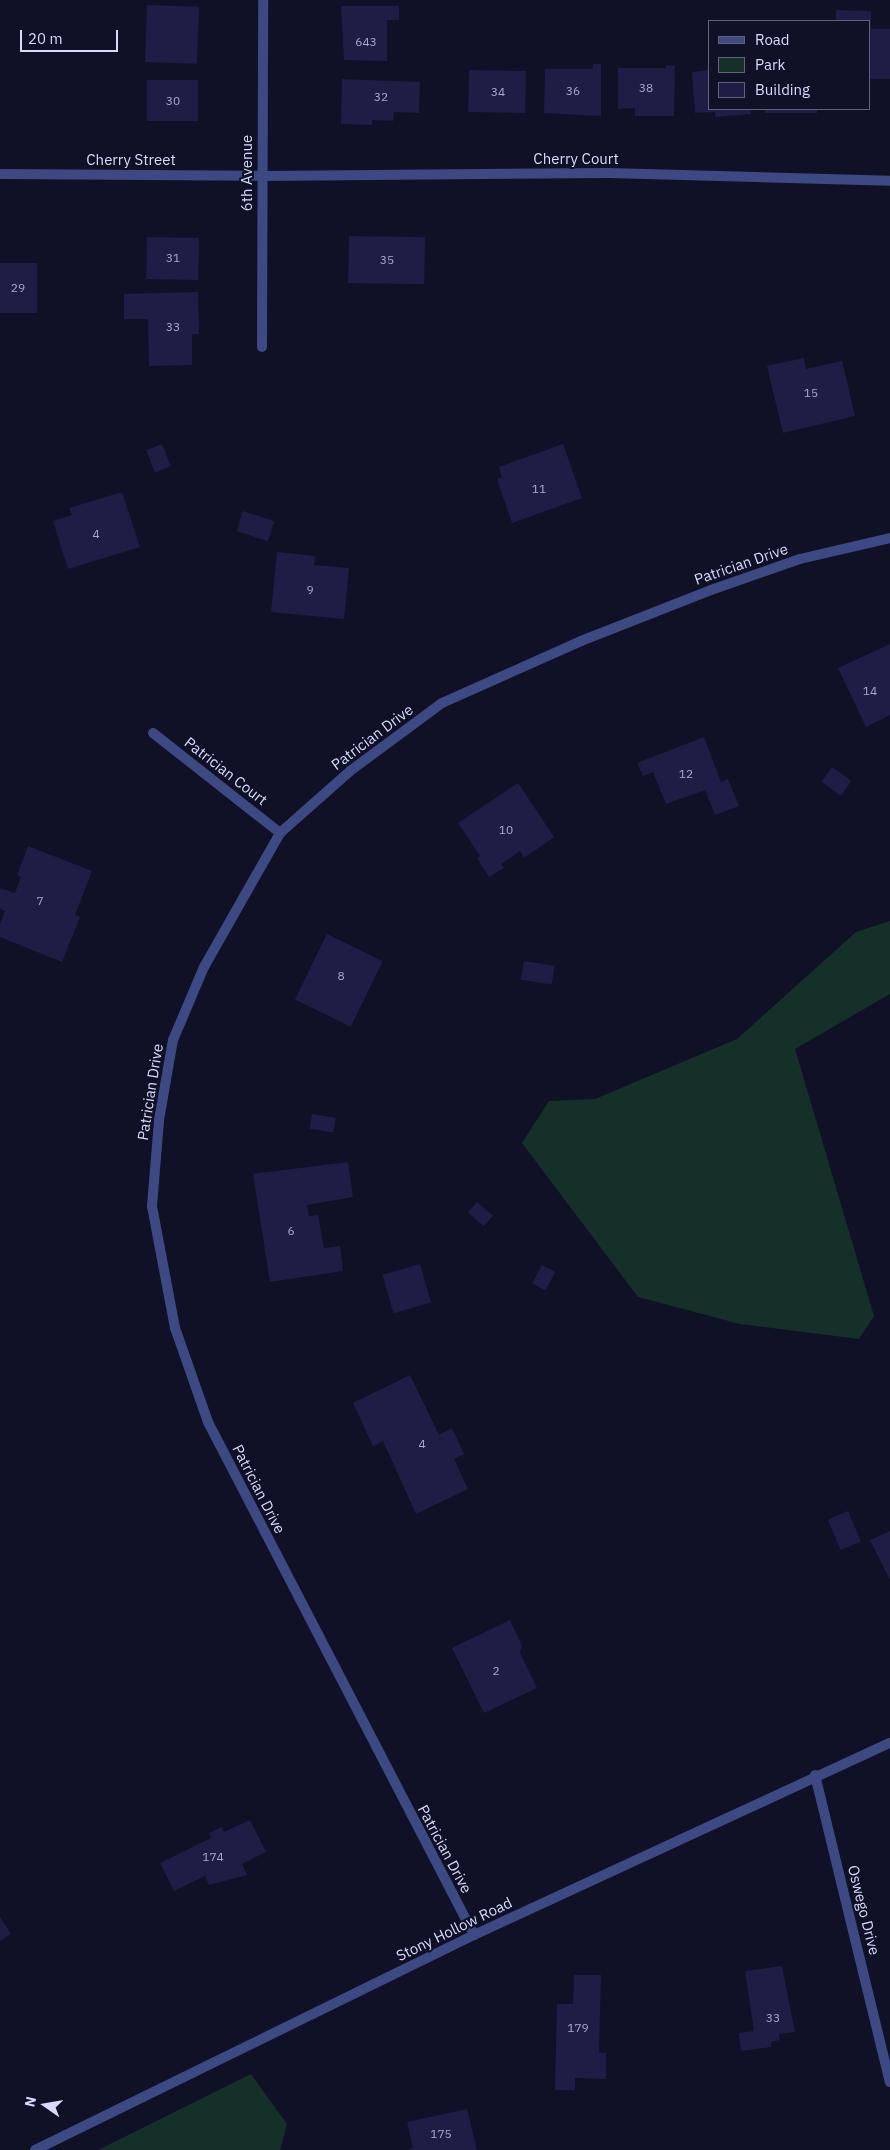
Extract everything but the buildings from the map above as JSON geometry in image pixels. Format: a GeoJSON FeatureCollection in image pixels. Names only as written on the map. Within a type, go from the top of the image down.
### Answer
{"type":"FeatureCollection","features":[{"type":"Feature","properties":{"kind":"street","name":"6th Avenue"},"geometry":{"type":"LineString","coordinates":[[262,347],[263,0]]}},
{"type":"Feature","properties":{"kind":"street","name":"Cherry Court"},"geometry":{"type":"LineString","coordinates":[[262,176],[609,173],[890,181]]}},
{"type":"Feature","properties":{"kind":"street","name":"Cherry Street"},"geometry":{"type":"LineString","coordinates":[[0,174],[262,176]]}},
{"type":"Feature","properties":{"kind":"street","name":"Patrician Drive"},"geometry":{"type":"LineString","coordinates":[[474,1935],[208,1422],[175,1328],[152,1206],[159,1120],[173,1040],[209,958],[280,833],[350,771],[442,703],[581,641],[711,590],[800,559],[890,538]]}},
{"type":"Feature","properties":{"kind":"street","name":"Patrician Court"},"geometry":{"type":"LineString","coordinates":[[152,733],[280,833]]}},
{"type":"Feature","properties":{"kind":"street","name":"Stony Hollow Road"},"geometry":{"type":"LineString","coordinates":[[35,2150],[474,1935],[815,1775],[890,1743]]}},
{"type":"Feature","properties":{"kind":"street","name":"Oswego Drive"},"geometry":{"type":"LineString","coordinates":[[815,1775],[890,2082]]}},
{"type":"Feature","properties":{"kind":"green space"},"geometry":{"type":"Polygon","coordinates":[[[890,921],[890,994],[795,1049],[874,1316],[859,1339],[740,1324],[638,1297],[522,1143],[549,1101],[595,1099],[737,1039],[856,932],[890,921]]]}},
{"type":"Feature","properties":{"kind":"green space"},"geometry":{"type":"Polygon","coordinates":[[[251,2074],[287,2124],[280,2150],[98,2150],[251,2074]]]}}]}
